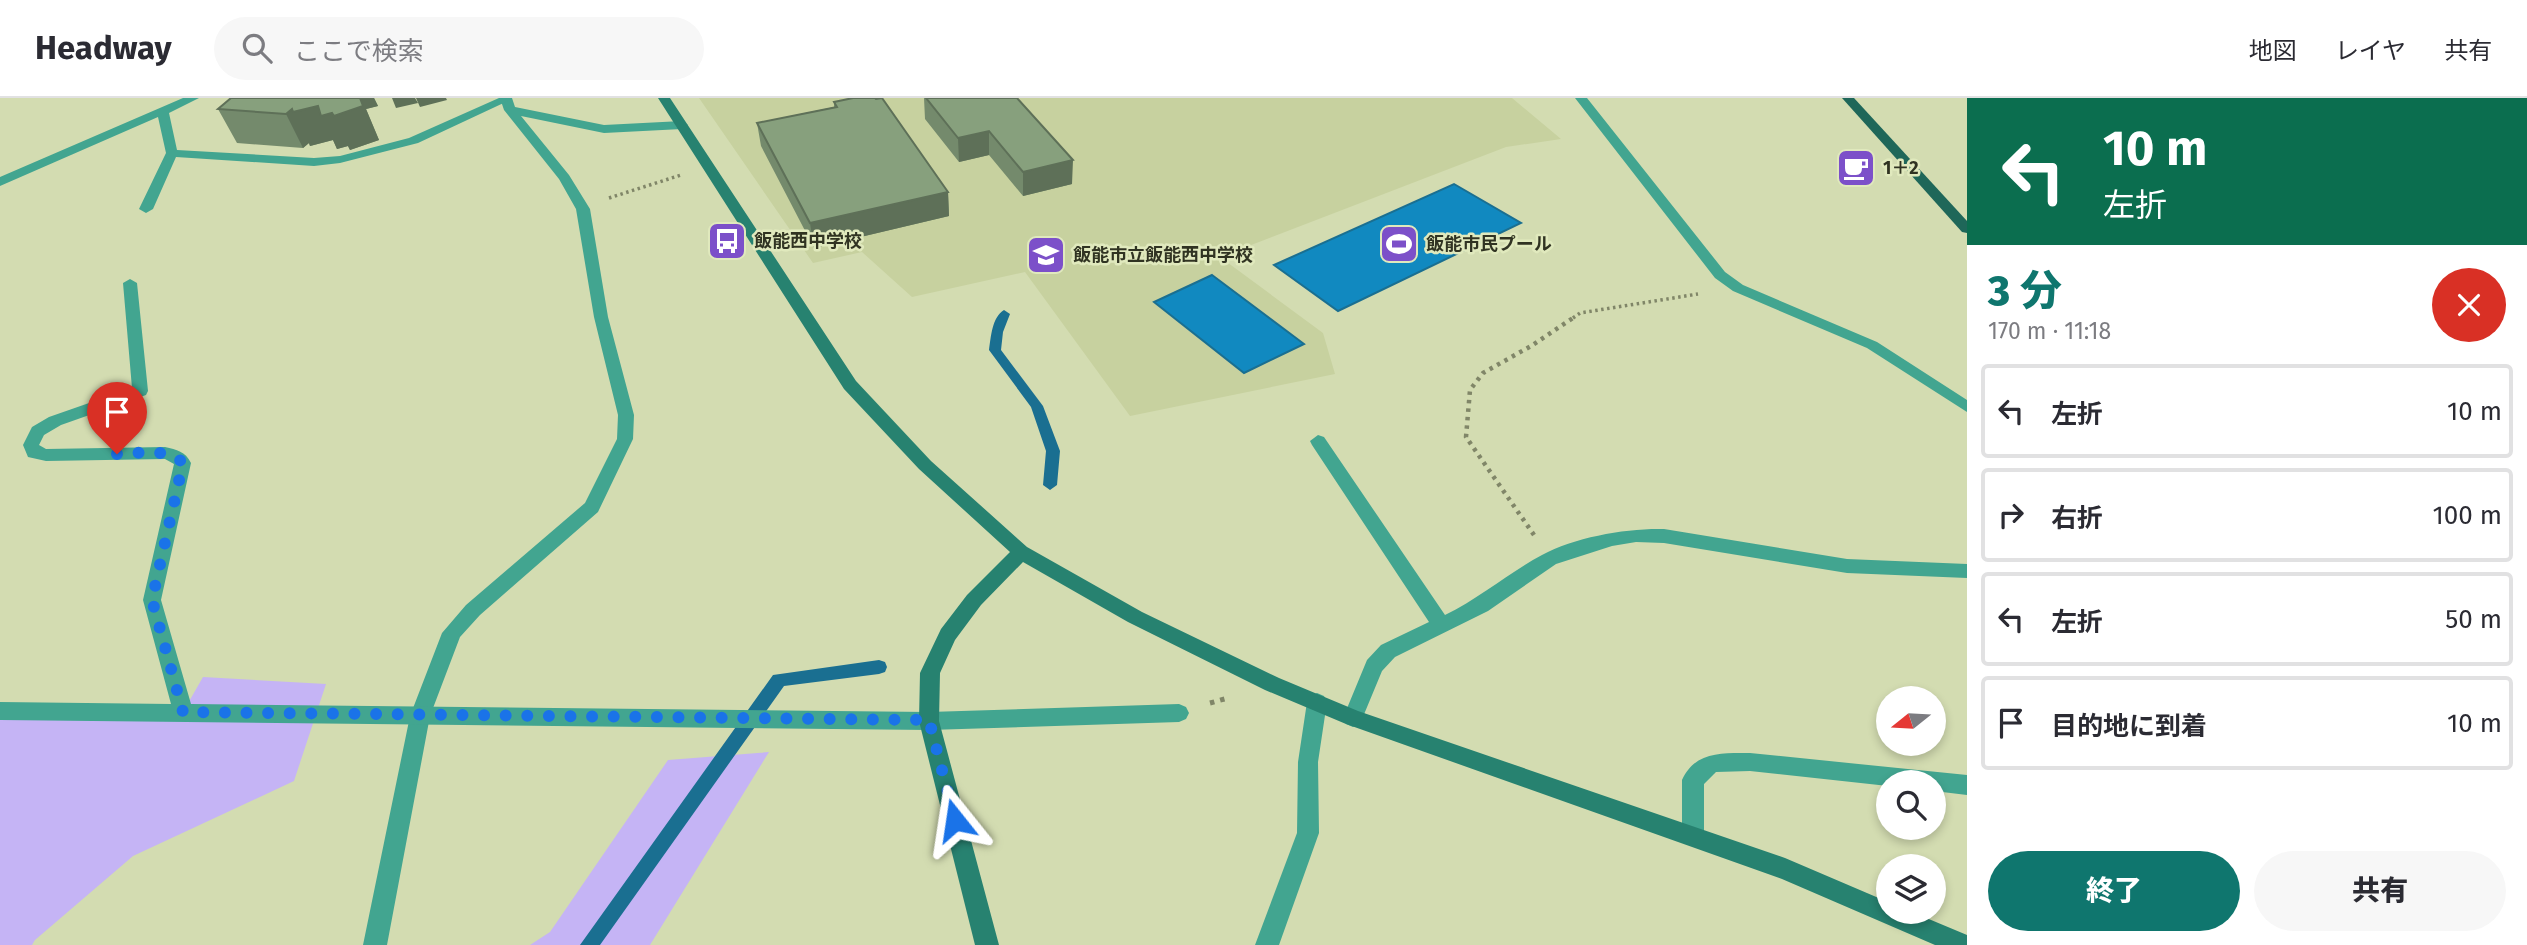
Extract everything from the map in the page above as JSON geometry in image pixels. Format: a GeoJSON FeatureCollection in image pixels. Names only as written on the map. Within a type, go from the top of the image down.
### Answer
{"type":"FeatureCollection","features":[{"type":"Feature","properties":{"kind":"main road"},"geometry":{"type":"LineString","coordinates":[[1848,98],[1967,229]]}},
{"type":"Feature","properties":{"kind":"street"},"geometry":{"type":"LineString","coordinates":[[0,181],[193,98]]}},
{"type":"Feature","properties":{"kind":"street"},"geometry":{"type":"LineString","coordinates":[[664,98],[850,385],[925,465],[1021,552],[1135,617],[1272,684],[1353,718],[1785,869],[1963,945]]}},
{"type":"Feature","properties":{"kind":"street"},"geometry":{"type":"LineString","coordinates":[[1581,98],[1720,275],[1738,288],[1872,345],[1967,407]]}},
{"type":"Feature","properties":{"kind":"street"},"geometry":{"type":"LineString","coordinates":[[172,153],[335,161],[421,140],[507,102],[604,129],[682,125]]}},
{"type":"Feature","properties":{"kind":"street"},"geometry":{"type":"LineString","coordinates":[[376,945],[420,716],[452,634],[473,610],[592,507],[625,439],[626,415],[601,317],[582,206],[565,178],[507,102]]}},
{"type":"Feature","properties":{"kind":"street"},"geometry":{"type":"LineString","coordinates":[[146,209],[172,153],[163,113]]}},
{"type":"Feature","properties":{"kind":"street"},"geometry":{"type":"LineString","coordinates":[[130,283],[141,391],[55,421],[38,431],[31,445],[34,453],[46,455],[165,453],[177,456],[183,463],[152,600],[183,712]]}},
{"type":"Feature","properties":{"kind":"street"},"geometry":{"type":"LineString","coordinates":[[1318,441],[1441,625]]}},
{"type":"Feature","properties":{"kind":"street"},"geometry":{"type":"LineString","coordinates":[[1353,718],[1374,666],[1388,651],[1481,606],[1550,559],[1611,538],[1664,536],[1847,566],[1967,572]]}},
{"type":"Feature","properties":{"kind":"street"},"geometry":{"type":"LineString","coordinates":[[987,945],[929,720],[929,673],[948,635],[974,600],[1021,552]]}},
{"type":"Feature","properties":{"kind":"street"},"geometry":{"type":"LineString","coordinates":[[1268,945],[1308,832],[1308,762],[1317,702]]}},
{"type":"Feature","properties":{"kind":"street"},"geometry":{"type":"LineString","coordinates":[[0,711],[929,720],[1179,713]]}},
{"type":"Feature","properties":{"kind":"street"},"geometry":{"type":"LineString","coordinates":[[1693,836],[1693,780],[1712,763],[1750,762],[1967,785]]}},
{"type":"Feature","properties":{"kind":"path"},"geometry":{"type":"LineString","coordinates":[[582,206],[709,167]]}},
{"type":"Feature","properties":{"kind":"path"},"geometry":{"type":"LineString","coordinates":[[1550,559],[1466,437],[1470,390],[1483,373],[1531,346],[1580,313],[1738,288]]}},
{"type":"Feature","properties":{"kind":"shaded area","name":"飯能市立飯能西中学校"},"geometry":{"type":"Polygon","coordinates":[[[699,98],[1512,98],[1561,139],[1506,147],[1220,257],[1323,333],[1335,374],[1130,416],[1025,272],[912,297],[862,252],[813,263],[699,98]]]}},
{"type":"Feature","properties":{"kind":"shaded area"},"geometry":{"type":"Polygon","coordinates":[[[203,677],[326,684],[294,781],[133,856],[32,945],[0,945],[0,711],[183,712],[203,677]]]}},
{"type":"Feature","properties":{"kind":"shaded area"},"geometry":{"type":"Polygon","coordinates":[[[769,752],[650,945],[530,945],[550,932],[668,760],[769,752]]]}},
{"type":"Feature","properties":{"kind":"water","name":"飯能市民プール"},"geometry":{"type":"Polygon","coordinates":[[[1454,184],[1521,223],[1338,311],[1274,265],[1454,184]]]}},
{"type":"Feature","properties":{"kind":"water"},"geometry":{"type":"Polygon","coordinates":[[[1212,275],[1304,344],[1244,373],[1154,302],[1212,275]]]}},
{"type":"Feature","properties":{"kind":"building"},"geometry":{"type":"Polygon","coordinates":[[[231,98],[360,98],[363,106],[334,116],[332,113],[321,116],[318,106],[293,112],[292,109],[286,114],[218,109],[231,98]]]}},
{"type":"Feature","properties":{"kind":"building"},"geometry":{"type":"Polygon","coordinates":[[[853,98],[882,98],[948,192],[810,223],[757,123],[837,107],[834,102],[853,98]]]}},
{"type":"Feature","properties":{"kind":"building"},"geometry":{"type":"Polygon","coordinates":[[[926,98],[1017,98],[1073,160],[1023,172],[989,131],[958,138],[926,98]]]}},
{"type":"Feature","properties":{"kind":"waterway"},"geometry":{"type":"LineString","coordinates":[[1004,314],[997,332],[995,350],[1037,406],[1053,451],[1050,485]]}},
{"type":"Feature","properties":{"kind":"waterway"},"geometry":{"type":"LineString","coordinates":[[589,945],[779,680],[879,667]]}},
{"type":"Feature","properties":{"kind":"place","name":"1＋2"},"geometry":{"type":"Point","coordinates":[1856,168]}},
{"type":"Feature","properties":{"kind":"place","name":"飯能西中学校"},"geometry":{"type":"Point","coordinates":[727,241]}},
{"type":"Feature","properties":{"kind":"place","name":"飯能市民プール"},"geometry":{"type":"Point","coordinates":[1399,244]}},
{"type":"Feature","properties":{"kind":"place","name":"飯能市立飯能西中学校"},"geometry":{"type":"Point","coordinates":[1046,255]}},
{"type":"Feature","properties":{"kind":"route"},"geometry":{"type":"LineString","coordinates":[[117,454],[165,453],[177,456],[183,463],[152,600],[183,712],[929,720],[955,820]]}}]}
